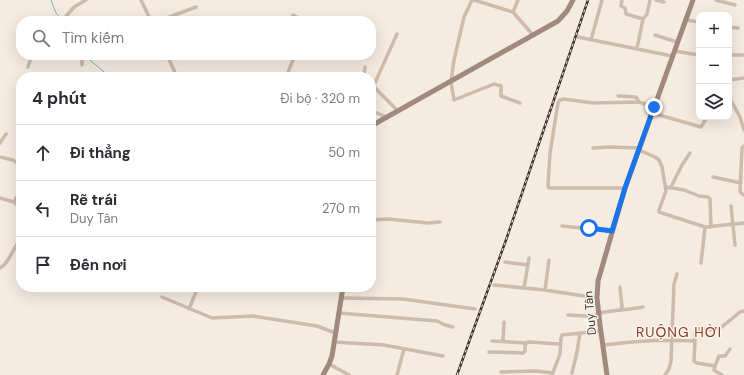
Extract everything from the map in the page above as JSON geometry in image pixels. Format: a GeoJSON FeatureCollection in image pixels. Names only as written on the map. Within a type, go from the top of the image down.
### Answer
{"type":"FeatureCollection","features":[{"type":"Feature","properties":{"kind":"street"},"geometry":{"type":"LineString","coordinates":[[66,16],[74,7],[86,0]]}},
{"type":"Feature","properties":{"kind":"street"},"geometry":{"type":"LineString","coordinates":[[141,0],[149,16]]}},
{"type":"Feature","properties":{"kind":"street"},"geometry":{"type":"LineString","coordinates":[[520,103],[501,96],[501,86],[497,84],[454,100],[451,82],[460,31],[465,12],[473,0],[513,12],[533,35]]}},
{"type":"Feature","properties":{"kind":"street"},"geometry":{"type":"LineString","coordinates":[[513,12],[518,0]]}},
{"type":"Feature","properties":{"kind":"street"},"geometry":{"type":"LineString","coordinates":[[591,40],[602,0]]}},
{"type":"Feature","properties":{"kind":"street"},"geometry":{"type":"LineString","coordinates":[[622,0],[621,6],[625,8],[626,14],[643,19]]}},
{"type":"Feature","properties":{"kind":"street"},"geometry":{"type":"LineString","coordinates":[[637,48],[643,19],[647,14],[650,0]]}},
{"type":"Feature","properties":{"kind":"street"},"geometry":{"type":"LineString","coordinates":[[656,0],[664,2]]}},
{"type":"Feature","properties":{"kind":"street","name":"Duy Tân"},"geometry":{"type":"LineString","coordinates":[[608,375],[597,298],[598,281],[625,188],[693,0]]}},
{"type":"Feature","properties":{"kind":"street"},"geometry":{"type":"LineString","coordinates":[[716,0],[735,5]]}},
{"type":"Feature","properties":{"kind":"street"},"geometry":{"type":"LineString","coordinates":[[376,123],[451,82],[560,19],[572,1]]}},
{"type":"Feature","properties":{"kind":"street"},"geometry":{"type":"LineString","coordinates":[[171,16],[196,6]]}},
{"type":"Feature","properties":{"kind":"street"},"geometry":{"type":"LineString","coordinates":[[685,20],[696,22]]}},
{"type":"Feature","properties":{"kind":"street"},"geometry":{"type":"LineString","coordinates":[[732,27],[738,28]]}},
{"type":"Feature","properties":{"kind":"street"},"geometry":{"type":"LineString","coordinates":[[376,81],[397,34]]}},
{"type":"Feature","properties":{"kind":"street"},"geometry":{"type":"LineString","coordinates":[[655,36],[677,42]]}},
{"type":"Feature","properties":{"kind":"street"},"geometry":{"type":"LineString","coordinates":[[578,37],[637,48],[696,55]]}},
{"type":"Feature","properties":{"kind":"street"},"geometry":{"type":"LineString","coordinates":[[732,55],[744,55]]}},
{"type":"Feature","properties":{"kind":"street"},"geometry":{"type":"LineString","coordinates":[[28,67],[30,60]]}},
{"type":"Feature","properties":{"kind":"street"},"geometry":{"type":"LineString","coordinates":[[82,60],[82,65]]}},
{"type":"Feature","properties":{"kind":"street"},"geometry":{"type":"LineString","coordinates":[[169,60],[175,72]]}},
{"type":"Feature","properties":{"kind":"street"},"geometry":{"type":"LineString","coordinates":[[288,72],[293,60]]}},
{"type":"Feature","properties":{"kind":"street"},"geometry":{"type":"LineString","coordinates":[[364,72],[365,67]]}},
{"type":"Feature","properties":{"kind":"street"},"geometry":{"type":"LineString","coordinates":[[732,80],[744,78]]}},
{"type":"Feature","properties":{"kind":"street"},"geometry":{"type":"LineString","coordinates":[[376,89],[398,111]]}},
{"type":"Feature","properties":{"kind":"street"},"geometry":{"type":"LineString","coordinates":[[618,96],[636,97],[639,102]]}},
{"type":"Feature","properties":{"kind":"street"},"geometry":{"type":"LineString","coordinates":[[625,188],[549,188],[552,137],[558,104],[560,100],[639,102],[654,107]]}},
{"type":"Feature","properties":{"kind":"street"},"geometry":{"type":"LineString","coordinates":[[732,103],[744,130]]}},
{"type":"Feature","properties":{"kind":"street"},"geometry":{"type":"LineString","coordinates":[[376,113],[386,117]]}},
{"type":"Feature","properties":{"kind":"street"},"geometry":{"type":"LineString","coordinates":[[652,113],[701,128],[705,120]]}},
{"type":"Feature","properties":{"kind":"street"},"geometry":{"type":"LineString","coordinates":[[0,143],[6,134]]}},
{"type":"Feature","properties":{"kind":"street"},"geometry":{"type":"LineString","coordinates":[[593,148],[610,146],[639,149],[656,157],[659,160],[666,187],[665,196],[659,212],[705,227],[744,223]]}},
{"type":"Feature","properties":{"kind":"street"},"geometry":{"type":"LineString","coordinates":[[744,146],[742,148],[742,181],[740,192],[744,195]]}},
{"type":"Feature","properties":{"kind":"street"},"geometry":{"type":"LineString","coordinates":[[671,188],[682,165],[690,153]]}},
{"type":"Feature","properties":{"kind":"street"},"geometry":{"type":"LineString","coordinates":[[0,157],[13,160],[16,162]]}},
{"type":"Feature","properties":{"kind":"street"},"geometry":{"type":"LineString","coordinates":[[713,177],[742,181]]}},
{"type":"Feature","properties":{"kind":"street"},"geometry":{"type":"LineString","coordinates":[[666,187],[692,192],[698,196],[708,197],[710,199],[711,227]]}},
{"type":"Feature","properties":{"kind":"street"},"geometry":{"type":"LineString","coordinates":[[0,198],[14,202],[16,198]]}},
{"type":"Feature","properties":{"kind":"street"},"geometry":{"type":"LineString","coordinates":[[730,206],[736,245]]}},
{"type":"Feature","properties":{"kind":"street"},"geometry":{"type":"LineString","coordinates":[[376,220],[388,219],[428,223],[440,222]]}},
{"type":"Feature","properties":{"kind":"street"},"geometry":{"type":"LineString","coordinates":[[562,226],[612,231]]}},
{"type":"Feature","properties":{"kind":"street"},"geometry":{"type":"LineString","coordinates":[[701,263],[705,227]]}},
{"type":"Feature","properties":{"kind":"street"},"geometry":{"type":"LineString","coordinates":[[0,268],[5,265],[16,245]]}},
{"type":"Feature","properties":{"kind":"street"},"geometry":{"type":"LineString","coordinates":[[524,288],[530,258]]}},
{"type":"Feature","properties":{"kind":"street"},"geometry":{"type":"LineString","coordinates":[[545,290],[550,260]]}},
{"type":"Feature","properties":{"kind":"street"},"geometry":{"type":"LineString","coordinates":[[504,262],[528,265]]}},
{"type":"Feature","properties":{"kind":"street"},"geometry":{"type":"LineString","coordinates":[[665,375],[669,369],[671,361],[674,284],[677,274]]}},
{"type":"Feature","properties":{"kind":"street"},"geometry":{"type":"LineString","coordinates":[[494,285],[545,290],[597,298]]}},
{"type":"Feature","properties":{"kind":"street"},"geometry":{"type":"LineString","coordinates":[[620,287],[622,307],[620,310]]}},
{"type":"Feature","properties":{"kind":"street"},"geometry":{"type":"LineString","coordinates":[[189,309],[196,292]]}},
{"type":"Feature","properties":{"kind":"street"},"geometry":{"type":"LineString","coordinates":[[323,375],[329,364],[343,292]]}},
{"type":"Feature","properties":{"kind":"street"},"geometry":{"type":"LineString","coordinates":[[162,297],[212,318],[253,316],[317,326],[335,333]]}},
{"type":"Feature","properties":{"kind":"street"},"geometry":{"type":"LineString","coordinates":[[342,298],[403,299],[475,309]]}},
{"type":"Feature","properties":{"kind":"street"},"geometry":{"type":"LineString","coordinates":[[568,315],[600,314],[643,307]]}},
{"type":"Feature","properties":{"kind":"street"},"geometry":{"type":"LineString","coordinates":[[714,366],[694,362],[694,341],[697,329],[718,330],[740,312],[744,311]]}},
{"type":"Feature","properties":{"kind":"street"},"geometry":{"type":"LineString","coordinates":[[339,313],[437,322],[453,326]]}},
{"type":"Feature","properties":{"kind":"street"},"geometry":{"type":"LineString","coordinates":[[503,341],[504,322]]}},
{"type":"Feature","properties":{"kind":"street"},"geometry":{"type":"LineString","coordinates":[[501,372],[536,371],[552,374],[560,354],[560,344],[563,334],[601,331]]}},
{"type":"Feature","properties":{"kind":"street"},"geometry":{"type":"LineString","coordinates":[[572,372],[580,333]]}},
{"type":"Feature","properties":{"kind":"street"},"geometry":{"type":"LineString","coordinates":[[492,341],[560,344]]}},
{"type":"Feature","properties":{"kind":"street"},"geometry":{"type":"LineString","coordinates":[[604,344],[636,341],[694,341]]}},
{"type":"Feature","properties":{"kind":"street"},"geometry":{"type":"LineString","coordinates":[[334,342],[384,345],[443,356]]}},
{"type":"Feature","properties":{"kind":"street"},"geometry":{"type":"LineString","coordinates":[[489,352],[523,353],[525,351],[526,343]]}},
{"type":"Feature","properties":{"kind":"street"},"geometry":{"type":"LineString","coordinates":[[397,375],[404,349]]}},
{"type":"Feature","properties":{"kind":"street"},"geometry":{"type":"LineString","coordinates":[[722,375],[714,370],[714,366],[718,358],[721,355],[725,356],[730,349]]}},
{"type":"Feature","properties":{"kind":"street"},"geometry":{"type":"LineString","coordinates":[[329,364],[349,375]]}},
{"type":"Feature","properties":{"kind":"waterway"},"geometry":{"type":"LineString","coordinates":[[51,0],[59,16]]}},
{"type":"Feature","properties":{"kind":"waterway"},"geometry":{"type":"LineString","coordinates":[[90,60],[104,72]]}},
{"type":"Feature","properties":{"kind":"railway"},"geometry":{"type":"LineString","coordinates":[[457,375],[506,240],[588,0]]}},
{"type":"Feature","properties":{"kind":"district","name":"RUỘNG HỜI"},"geometry":{"type":"Point","coordinates":[679,332]}},
{"type":"Feature","properties":{"kind":"route"},"geometry":{"type":"LineString","coordinates":[[589,228],[612,231],[618,208],[654,107]]}}]}
